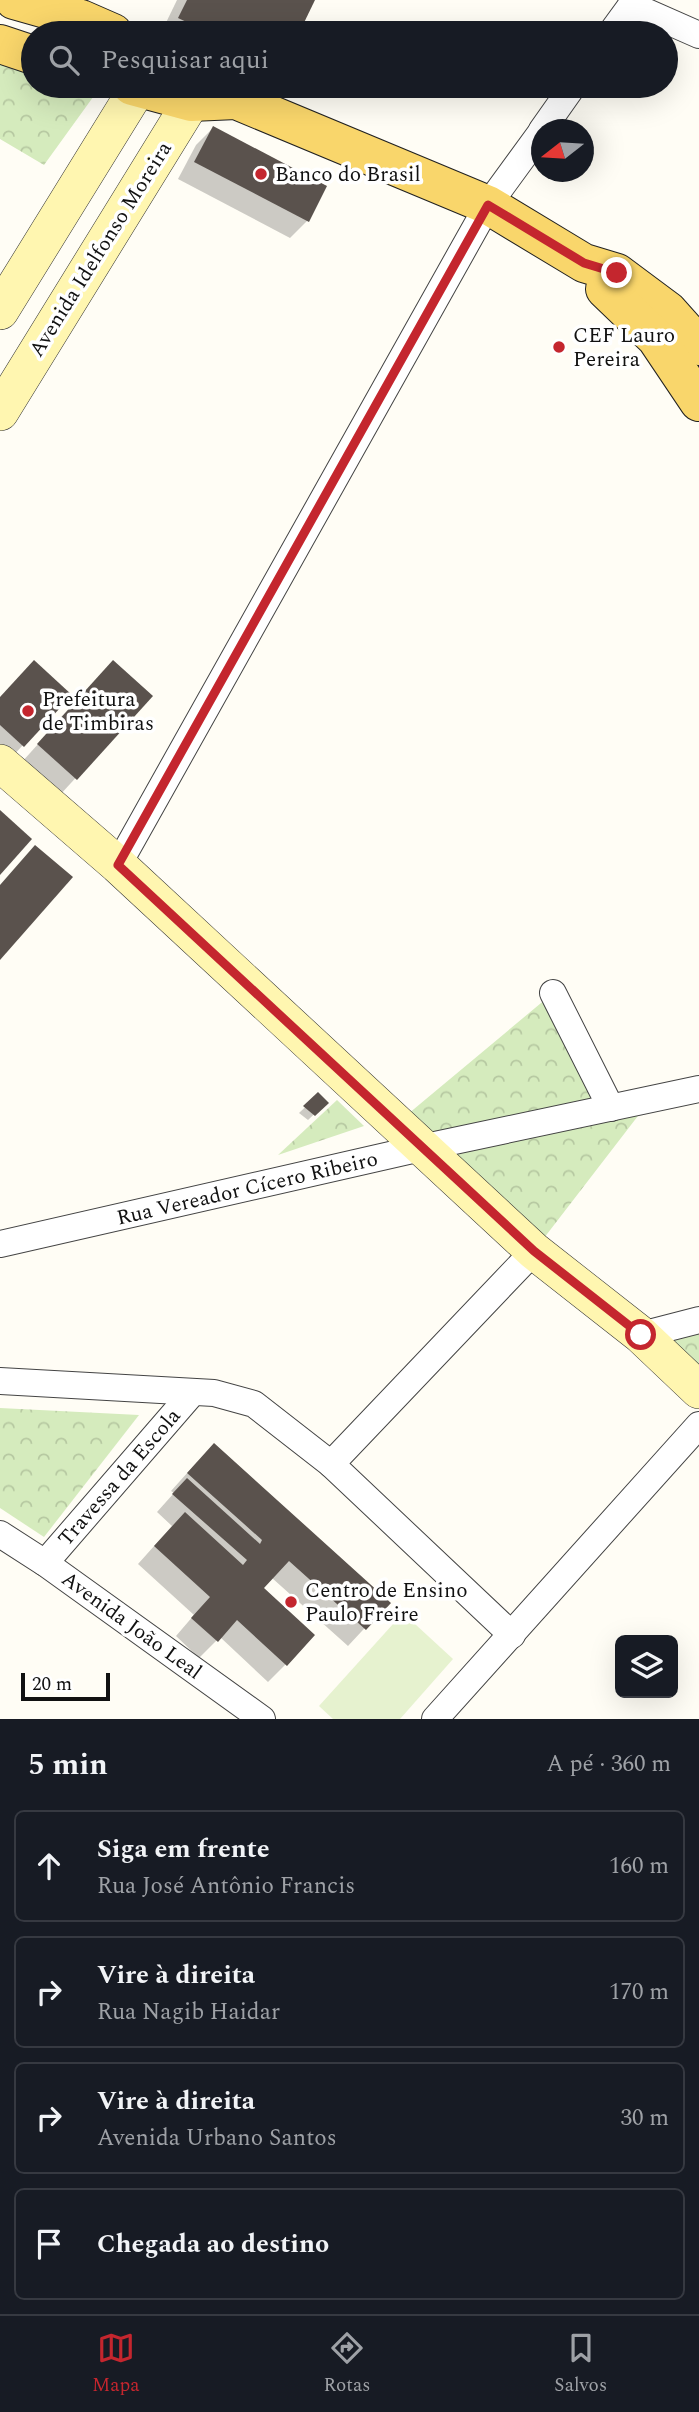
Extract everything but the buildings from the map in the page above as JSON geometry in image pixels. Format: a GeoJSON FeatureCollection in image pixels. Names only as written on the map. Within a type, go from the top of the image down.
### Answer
{"type":"FeatureCollection","features":[{"type":"Feature","properties":{"kind":"main road"},"geometry":{"type":"LineString","coordinates":[[14,0],[95,18]]}},
{"type":"Feature","properties":{"kind":"main road"},"geometry":{"type":"LineString","coordinates":[[0,44],[21,51]]}},
{"type":"Feature","properties":{"kind":"main road"},"geometry":{"type":"LineString","coordinates":[[224,98],[488,205],[584,263],[617,273],[668,311],[699,346]]}},
{"type":"Feature","properties":{"kind":"main road"},"geometry":{"type":"LineString","coordinates":[[584,263],[606,291],[656,338],[699,402]]}},
{"type":"Feature","properties":{"kind":"street"},"geometry":{"type":"LineString","coordinates":[[620,21],[633,3],[670,21]]}},
{"type":"Feature","properties":{"kind":"street"},"geometry":{"type":"LineString","coordinates":[[678,25],[699,35]]}},
{"type":"Feature","properties":{"kind":"street"},"geometry":{"type":"LineString","coordinates":[[0,311],[130,98]]}},
{"type":"Feature","properties":{"kind":"street","name":"Avenida Idelfonso Moreira"},"geometry":{"type":"LineString","coordinates":[[0,412],[209,98]]}},
{"type":"Feature","properties":{"kind":"street"},"geometry":{"type":"LineString","coordinates":[[550,119],[565,98]]}},
{"type":"Feature","properties":{"kind":"street"},"geometry":{"type":"LineString","coordinates":[[118,865],[488,205],[531,145]]}},
{"type":"Feature","properties":{"kind":"street"},"geometry":{"type":"LineString","coordinates":[[0,763],[118,865],[534,1251],[641,1335],[699,1390]]}},
{"type":"Feature","properties":{"kind":"street"},"geometry":{"type":"LineString","coordinates":[[552,993],[611,1108]]}},
{"type":"Feature","properties":{"kind":"street","name":"Rua Vereador Cícero Ribeiro"},"geometry":{"type":"LineString","coordinates":[[0,1244],[421,1148],[699,1089]]}},
{"type":"Feature","properties":{"kind":"street"},"geometry":{"type":"LineString","coordinates":[[331,1464],[534,1251]]}},
{"type":"Feature","properties":{"kind":"street"},"geometry":{"type":"LineString","coordinates":[[641,1335],[699,1320]]}},
{"type":"Feature","properties":{"kind":"street"},"geometry":{"type":"LineString","coordinates":[[0,1381],[214,1393],[254,1404],[331,1464],[512,1634]]}},
{"type":"Feature","properties":{"kind":"street","name":"Travessa da Escola"},"geometry":{"type":"LineString","coordinates":[[45,1563],[193,1392]]}},
{"type":"Feature","properties":{"kind":"street"},"geometry":{"type":"LineString","coordinates":[[435,1719],[699,1425]]}},
{"type":"Feature","properties":{"kind":"street","name":"Avenida João Leal"},"geometry":{"type":"LineString","coordinates":[[0,1534],[45,1563],[262,1719]]}},
{"type":"Feature","properties":{"kind":"green space"},"geometry":{"type":"Polygon","coordinates":[[[0,60],[21,68],[21,98],[92,98],[44,165],[0,139],[0,60]]]}},
{"type":"Feature","properties":{"kind":"green space"},"geometry":{"type":"Polygon","coordinates":[[[553,993],[611,1108],[651,1099],[534,1251],[396,1124],[553,993]]]}},
{"type":"Feature","properties":{"kind":"green space"},"geometry":{"type":"Polygon","coordinates":[[[337,1100],[364,1126],[278,1155],[337,1100]]]}},
{"type":"Feature","properties":{"kind":"green space"},"geometry":{"type":"Polygon","coordinates":[[[699,1320],[699,1390],[641,1335],[699,1320]]]}},
{"type":"Feature","properties":{"kind":"green space"},"geometry":{"type":"Polygon","coordinates":[[[0,1408],[139,1415],[44,1537],[0,1508],[0,1408]]]}},
{"type":"Feature","properties":{"kind":"green space"},"geometry":{"type":"Polygon","coordinates":[[[403,1613],[453,1659],[400,1719],[333,1719],[319,1706],[403,1613]]]}},
{"type":"Feature","properties":{"kind":"place","name":"Banco do Brasil"},"geometry":{"type":"Point","coordinates":[261,174]}},
{"type":"Feature","properties":{"kind":"place","name":"CEF Lauro Pereira"},"geometry":{"type":"Point","coordinates":[559,347]}},
{"type":"Feature","properties":{"kind":"place","name":"Prefeitura de Timbiras"},"geometry":{"type":"Point","coordinates":[28,711]}},
{"type":"Feature","properties":{"kind":"place","name":"Centro de Ensino Paulo Freire"},"geometry":{"type":"Point","coordinates":[291,1602]}},
{"type":"Feature","properties":{"kind":"route"},"geometry":{"type":"LineString","coordinates":[[617,273],[584,263],[488,205],[118,865],[534,1251],[641,1335]]}}]}
